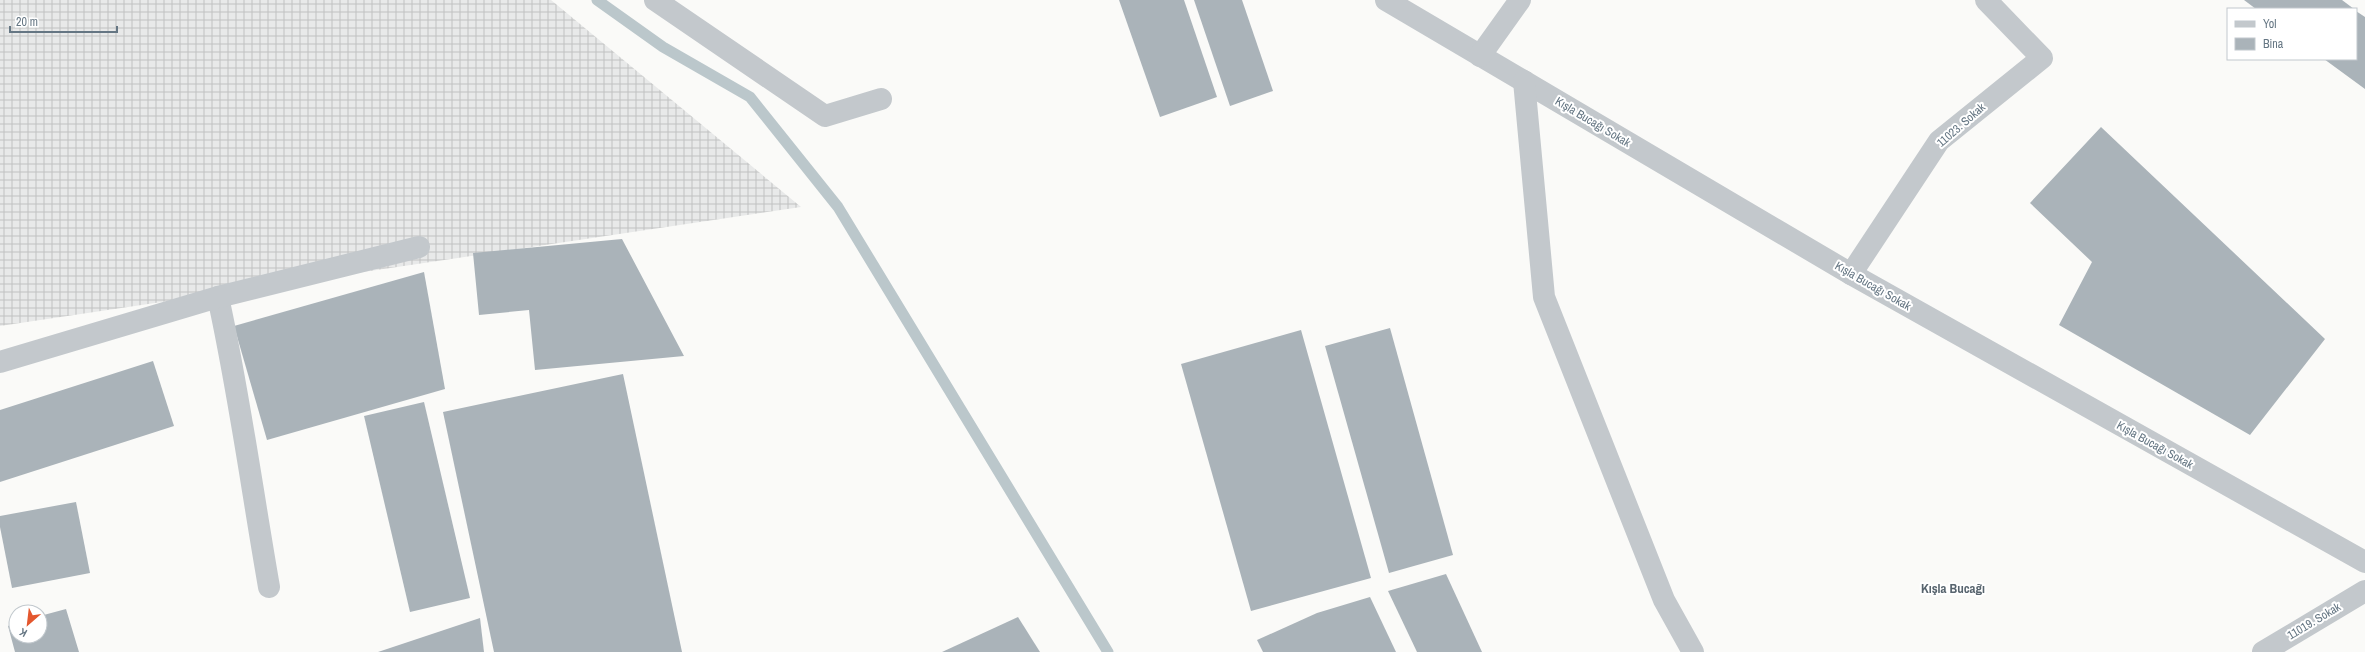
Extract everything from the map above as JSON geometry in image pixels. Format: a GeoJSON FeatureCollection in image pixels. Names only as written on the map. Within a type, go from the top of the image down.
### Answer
{"type":"FeatureCollection","features":[{"type":"Feature","properties":{"kind":"street"},"geometry":{"type":"LineString","coordinates":[[655,0],[825,116],[881,99]]}},
{"type":"Feature","properties":{"kind":"street","name":"Kışla Bucağı Sokak"},"geometry":{"type":"LineString","coordinates":[[1386,0],[1851,274],[2365,562]]}},
{"type":"Feature","properties":{"kind":"street"},"geometry":{"type":"LineString","coordinates":[[1480,56],[1520,0]]}},
{"type":"Feature","properties":{"kind":"street","name":"11023. Sokak"},"geometry":{"type":"LineString","coordinates":[[1851,274],[1939,141],[2042,58],[1986,0]]}},
{"type":"Feature","properties":{"kind":"street"},"geometry":{"type":"LineString","coordinates":[[1524,81],[1544,298],[1664,600],[1693,652]]}},
{"type":"Feature","properties":{"kind":"street"},"geometry":{"type":"LineString","coordinates":[[0,362],[218,297],[419,247]]}},
{"type":"Feature","properties":{"kind":"street"},"geometry":{"type":"LineString","coordinates":[[218,297],[234,369],[242,434],[268,587]]}},
{"type":"Feature","properties":{"kind":"street","name":"11019. Sokak"},"geometry":{"type":"LineString","coordinates":[[2263,652],[2365,591]]}},
{"type":"Feature","properties":{"kind":"shaded area"},"geometry":{"type":"Polygon","coordinates":[[[0,0],[551,0],[801,207],[0,326],[0,0]]]}},
{"type":"Feature","properties":{"kind":"building"},"geometry":{"type":"Polygon","coordinates":[[[1119,0],[1184,0],[1217,97],[1160,117],[1119,0]]]}},
{"type":"Feature","properties":{"kind":"building"},"geometry":{"type":"Polygon","coordinates":[[[1194,0],[1242,0],[1273,91],[1230,106],[1194,0]]]}},
{"type":"Feature","properties":{"kind":"building"},"geometry":{"type":"Polygon","coordinates":[[[2244,0],[2342,0],[2353,8],[2255,8],[2244,0]]]}},
{"type":"Feature","properties":{"kind":"building"},"geometry":{"type":"Polygon","coordinates":[[[2357,12],[2365,17],[2365,89],[2325,60],[2357,60],[2357,12]]]}},
{"type":"Feature","properties":{"kind":"building"},"geometry":{"type":"Polygon","coordinates":[[[2101,127],[2325,339],[2250,435],[2059,325],[2092,262],[2030,203],[2101,127]]]}},
{"type":"Feature","properties":{"kind":"building"},"geometry":{"type":"Polygon","coordinates":[[[622,239],[684,356],[535,370],[529,310],[479,315],[473,253],[622,239]]]}},
{"type":"Feature","properties":{"kind":"building"},"geometry":{"type":"Polygon","coordinates":[[[424,272],[445,389],[267,440],[234,326],[424,272]]]}},
{"type":"Feature","properties":{"kind":"building"},"geometry":{"type":"Polygon","coordinates":[[[1390,328],[1453,555],[1389,573],[1325,346],[1390,328]]]}},
{"type":"Feature","properties":{"kind":"building"},"geometry":{"type":"Polygon","coordinates":[[[1301,330],[1371,578],[1251,611],[1181,364],[1301,330]]]}},
{"type":"Feature","properties":{"kind":"building"},"geometry":{"type":"Polygon","coordinates":[[[153,361],[174,426],[0,482],[0,410],[153,361]]]}},
{"type":"Feature","properties":{"kind":"building"},"geometry":{"type":"Polygon","coordinates":[[[623,374],[682,652],[494,652],[443,412],[623,374]]]}},
{"type":"Feature","properties":{"kind":"building"},"geometry":{"type":"Polygon","coordinates":[[[424,402],[470,598],[410,612],[364,416],[424,402]]]}},
{"type":"Feature","properties":{"kind":"building"},"geometry":{"type":"Polygon","coordinates":[[[76,502],[90,573],[12,588],[0,527],[0,516],[76,502]]]}},
{"type":"Feature","properties":{"kind":"building"},"geometry":{"type":"Polygon","coordinates":[[[1446,574],[1482,652],[1417,652],[1388,591],[1446,574]]]}},
{"type":"Feature","properties":{"kind":"building"},"geometry":{"type":"Polygon","coordinates":[[[1370,597],[1396,652],[1263,652],[1257,640],[1317,613],[1370,597]]]}},
{"type":"Feature","properties":{"kind":"building"},"geometry":{"type":"Polygon","coordinates":[[[66,609],[79,652],[15,652],[13,644],[48,644],[48,614],[66,609]]]}},
{"type":"Feature","properties":{"kind":"building"},"geometry":{"type":"Polygon","coordinates":[[[1018,617],[1040,652],[942,652],[1018,617]]]}},
{"type":"Feature","properties":{"kind":"building"},"geometry":{"type":"Polygon","coordinates":[[[480,618],[484,652],[378,652],[480,618]]]}},
{"type":"Feature","properties":{"kind":"waterway"},"geometry":{"type":"LineString","coordinates":[[597,0],[663,47],[750,97],[838,207],[1108,652]]}},
{"type":"Feature","properties":{"kind":"district","name":"Kışla Bucağı"},"geometry":{"type":"Point","coordinates":[1953,588]}}]}
